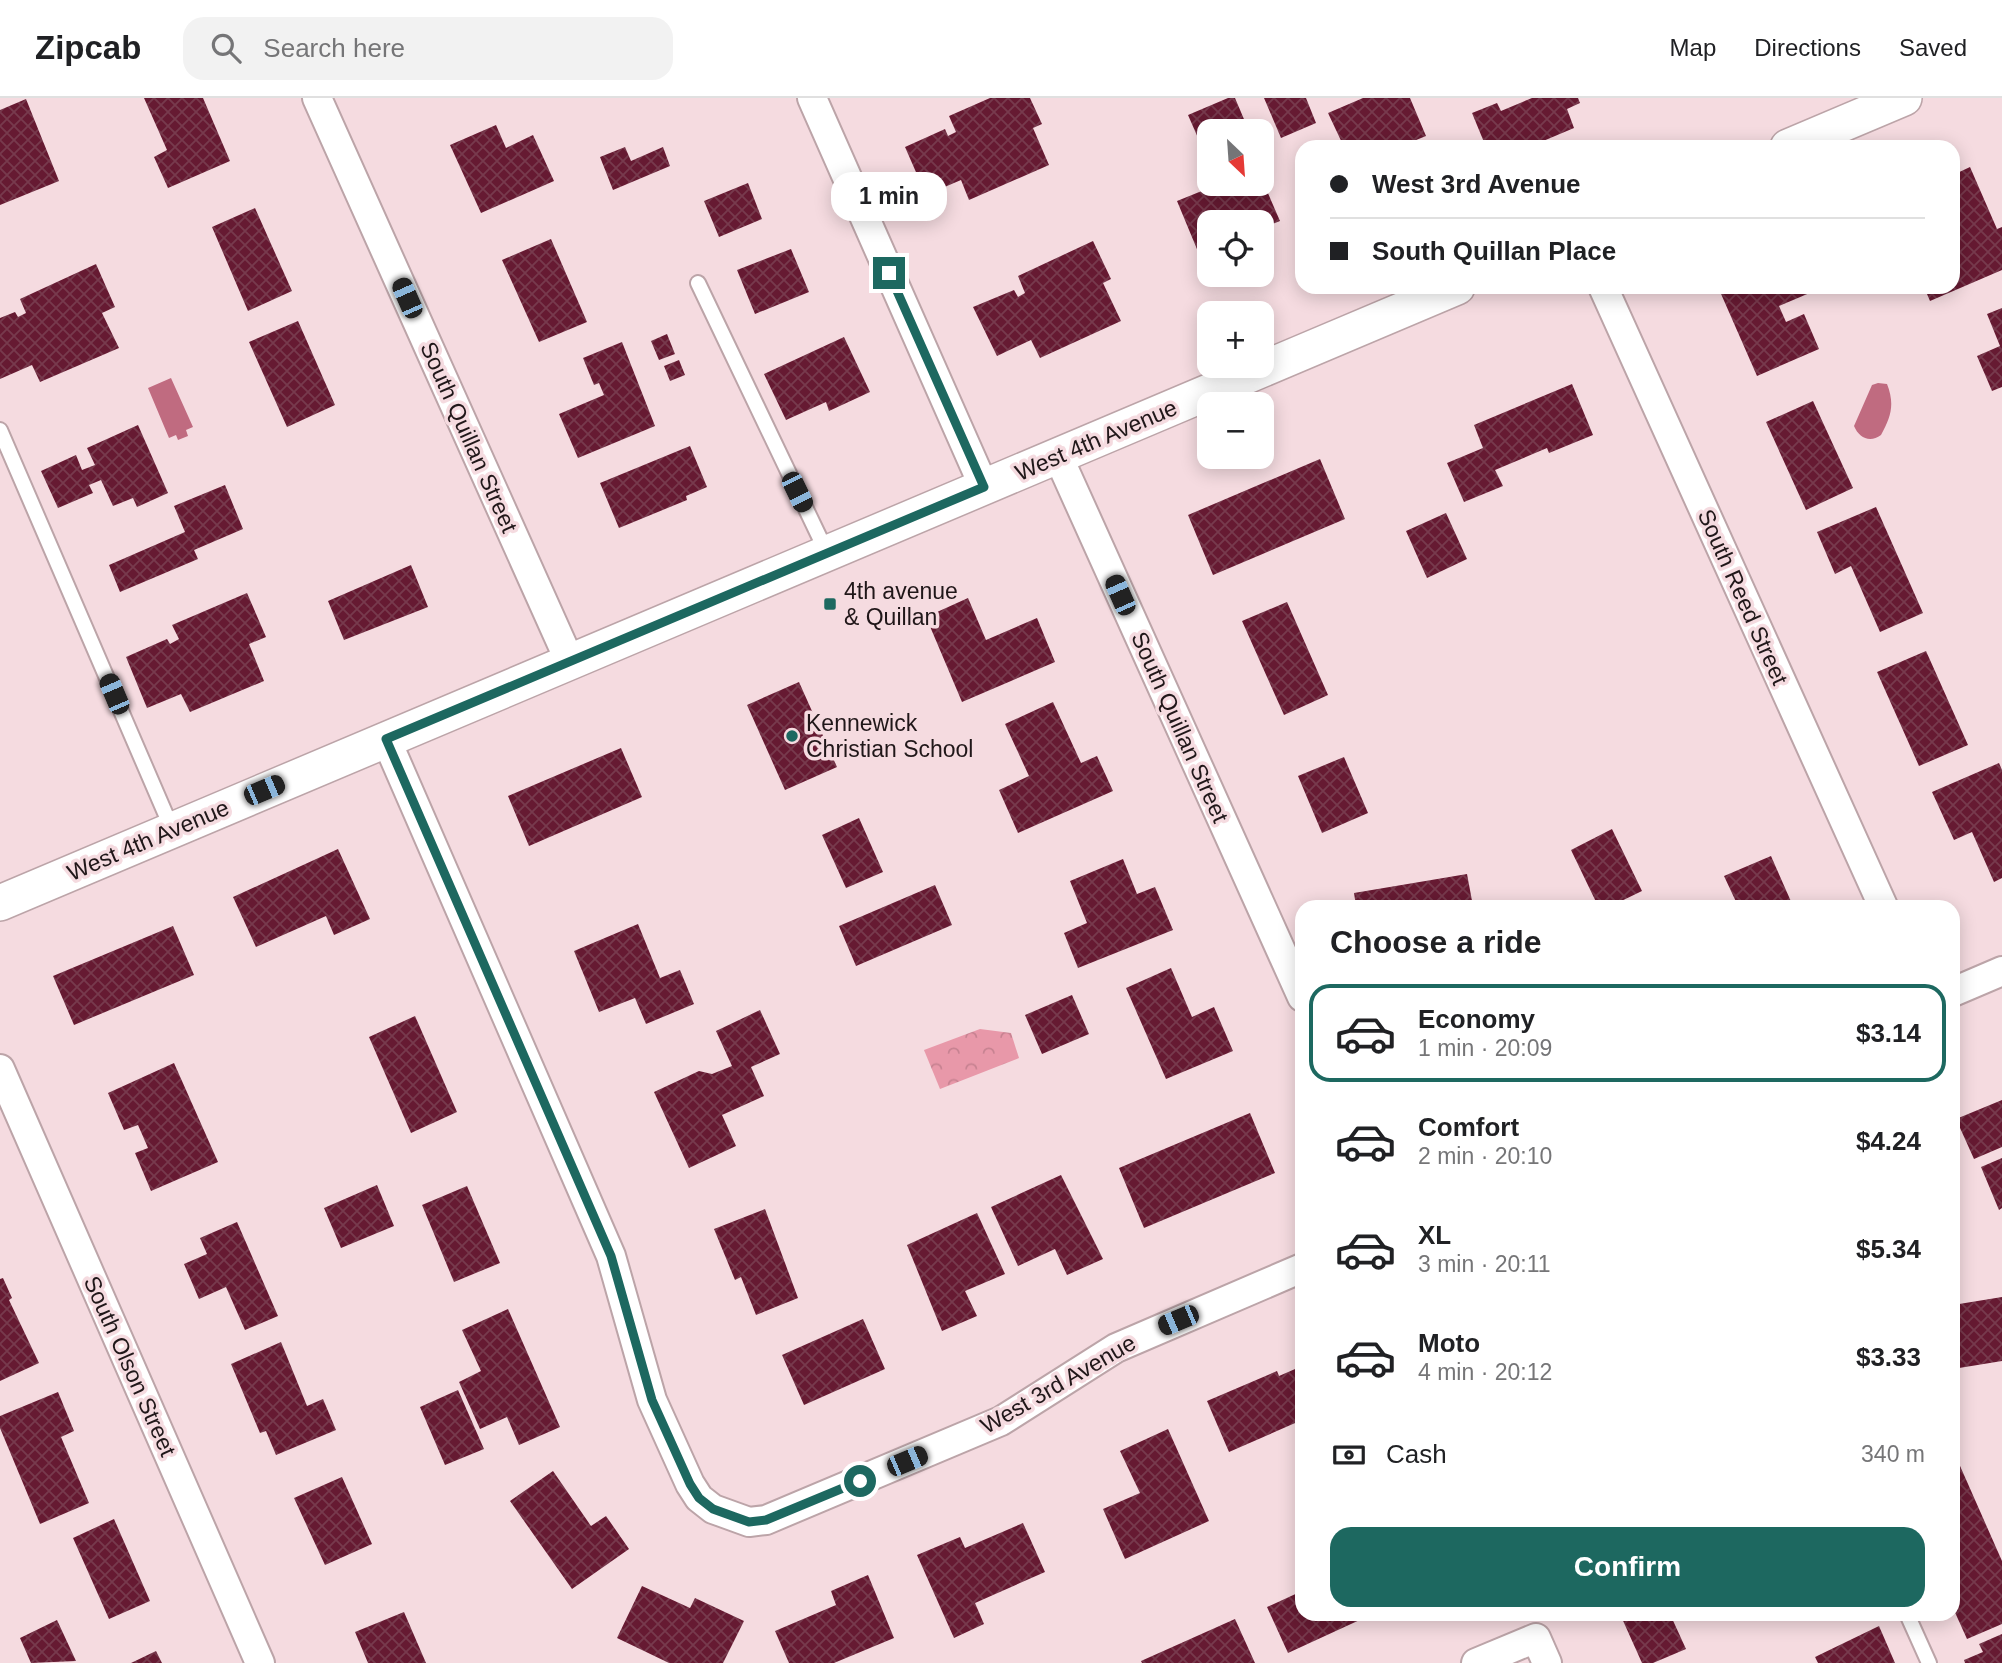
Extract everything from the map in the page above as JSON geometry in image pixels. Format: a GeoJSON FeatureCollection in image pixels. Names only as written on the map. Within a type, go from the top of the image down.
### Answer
{"type":"FeatureCollection","features":[{"type":"Feature","properties":{"kind":"street","name":"South Quillan Street"},"geometry":{"type":"LineString","coordinates":[[317,98],[570,662]]}},
{"type":"Feature","properties":{"kind":"street"},"geometry":{"type":"LineString","coordinates":[[812,98],[984,487]]}},
{"type":"Feature","properties":{"kind":"street"},"geometry":{"type":"LineString","coordinates":[[1805,140],[1904,98]]}},
{"type":"Feature","properties":{"kind":"street","name":"West 4th Avenue"},"geometry":{"type":"LineString","coordinates":[[0,903],[1440,294]]}},
{"type":"Feature","properties":{"kind":"street","name":"South Reed Street"},"geometry":{"type":"LineString","coordinates":[[1606,294],[1880,900]]}},
{"type":"Feature","properties":{"kind":"street","name":"South Quillan Street"},"geometry":{"type":"LineString","coordinates":[[1058,456],[1295,981]]}},
{"type":"Feature","properties":{"kind":"street","name":"West 3rd Avenue"},"geometry":{"type":"LineString","coordinates":[[386,739],[611,1256],[652,1400],[699,1498],[713,1509],[749,1522],[766,1520],[1001,1422],[1116,1349],[1295,1271]]}},
{"type":"Feature","properties":{"kind":"street"},"geometry":{"type":"LineString","coordinates":[[1960,989],[2002,971]]}},
{"type":"Feature","properties":{"kind":"street","name":"South Olson Street"},"geometry":{"type":"LineString","coordinates":[[0,1069],[260,1663]]}},
{"type":"Feature","properties":{"kind":"street"},"geometry":{"type":"LineString","coordinates":[[1476,1663],[1541,1650]]}},
{"type":"Feature","properties":{"kind":"lane"},"geometry":{"type":"LineString","coordinates":[[698,283],[827,553]]}},
{"type":"Feature","properties":{"kind":"lane"},"geometry":{"type":"LineString","coordinates":[[0,430],[172,829]]}},
{"type":"Feature","properties":{"kind":"lane"},"geometry":{"type":"LineString","coordinates":[[1910,1621],[1929,1663]]}},
{"type":"Feature","properties":{"kind":"green space"},"geometry":{"type":"Polygon","coordinates":[[[980,1029],[1011,1033],[1019,1058],[940,1089],[924,1050],[980,1029]]]}},
{"type":"Feature","properties":{"kind":"shaded area"},"geometry":{"type":"Polygon","coordinates":[[[171,378],[193,427],[186,430],[188,436],[178,440],[176,435],[169,438],[148,388],[171,378]]]}},
{"type":"Feature","properties":{"kind":"shaded area"},"geometry":{"type":"Polygon","coordinates":[[[1887,384],[1891,410],[1881,435],[1869,439],[1862,436],[1854,426],[1872,385],[1887,384]]]}},
{"type":"Feature","properties":{"kind":"building"},"geometry":{"type":"Polygon","coordinates":[[[144,98],[203,98],[230,161],[168,188],[154,157],[167,150],[144,98]]]}},
{"type":"Feature","properties":{"kind":"building"},"geometry":{"type":"Polygon","coordinates":[[[990,98],[1030,98],[1042,124],[1033,128],[1049,165],[969,200],[961,180],[926,195],[905,147],[945,129],[948,136],[956,132],[949,116],[990,98]]]}},
{"type":"Feature","properties":{"kind":"building"},"geometry":{"type":"Polygon","coordinates":[[[1228,98],[1235,98],[1244,119],[1197,119],[1197,136],[1188,115],[1228,98]]]}},
{"type":"Feature","properties":{"kind":"building"},"geometry":{"type":"Polygon","coordinates":[[[1264,98],[1306,98],[1316,123],[1281,138],[1264,98]]]}},
{"type":"Feature","properties":{"kind":"building"},"geometry":{"type":"Polygon","coordinates":[[[1363,98],[1410,98],[1426,136],[1416,140],[1341,140],[1328,113],[1363,98]]]}},
{"type":"Feature","properties":{"kind":"building"},"geometry":{"type":"Polygon","coordinates":[[[1532,98],[1578,98],[1580,103],[1567,109],[1574,128],[1546,140],[1483,140],[1472,113],[1497,103],[1501,111],[1532,98]]]}},
{"type":"Feature","properties":{"kind":"building"},"geometry":{"type":"Polygon","coordinates":[[[26,99],[59,181],[0,205],[0,110],[26,99]]]}},
{"type":"Feature","properties":{"kind":"building"},"geometry":{"type":"Polygon","coordinates":[[[496,125],[506,148],[533,135],[554,181],[481,213],[450,145],[496,125]]]}},
{"type":"Feature","properties":{"kind":"building"},"geometry":{"type":"Polygon","coordinates":[[[625,147],[631,161],[663,147],[670,166],[613,190],[600,157],[625,147]]]}},
{"type":"Feature","properties":{"kind":"building"},"geometry":{"type":"Polygon","coordinates":[[[1970,167],[1997,229],[2002,227],[2002,270],[1960,288],[1960,172],[1970,167]]]}},
{"type":"Feature","properties":{"kind":"building"},"geometry":{"type":"Polygon","coordinates":[[[748,183],[762,219],[719,237],[704,201],[748,183]]]}},
{"type":"Feature","properties":{"kind":"building"},"geometry":{"type":"Polygon","coordinates":[[[1197,193],[1197,196],[1269,196],[1280,221],[1274,223],[1274,210],[1197,210],[1197,249],[1177,201],[1197,193]]]}},
{"type":"Feature","properties":{"kind":"building"},"geometry":{"type":"Polygon","coordinates":[[[255,208],[292,291],[248,311],[212,227],[255,208]]]}},
{"type":"Feature","properties":{"kind":"building"},"geometry":{"type":"Polygon","coordinates":[[[551,239],[587,322],[539,342],[502,260],[551,239]]]}},
{"type":"Feature","properties":{"kind":"building"},"geometry":{"type":"Polygon","coordinates":[[[1093,241],[1111,279],[1103,283],[1121,321],[1040,358],[1031,340],[997,356],[973,307],[1014,290],[1018,297],[1025,293],[1018,276],[1093,241]]]}},
{"type":"Feature","properties":{"kind":"building"},"geometry":{"type":"Polygon","coordinates":[[[791,249],[809,292],[755,314],[737,270],[791,249]]]}},
{"type":"Feature","properties":{"kind":"building"},"geometry":{"type":"Polygon","coordinates":[[[96,264],[115,307],[102,313],[119,348],[40,382],[32,365],[0,379],[0,318],[15,312],[18,317],[26,313],[20,299],[96,264]]]}},
{"type":"Feature","properties":{"kind":"building"},"geometry":{"type":"Polygon","coordinates":[[[1721,294],[1807,294],[1779,306],[1786,322],[1804,314],[1819,349],[1757,376],[1721,294]]]}},
{"type":"Feature","properties":{"kind":"building"},"geometry":{"type":"Polygon","coordinates":[[[1927,294],[1946,294],[1930,301],[1927,294]]]}},
{"type":"Feature","properties":{"kind":"building"},"geometry":{"type":"Polygon","coordinates":[[[2002,308],[2002,387],[1992,391],[1977,356],[2000,346],[1987,314],[2002,308]]]}},
{"type":"Feature","properties":{"kind":"building"},"geometry":{"type":"Polygon","coordinates":[[[298,321],[335,405],[287,427],[249,342],[298,321]]]}},
{"type":"Feature","properties":{"kind":"building"},"geometry":{"type":"Polygon","coordinates":[[[667,334],[675,354],[659,360],[651,341],[667,334]]]}},
{"type":"Feature","properties":{"kind":"building"},"geometry":{"type":"Polygon","coordinates":[[[844,337],[870,392],[829,411],[826,402],[786,420],[764,374],[844,337]]]}},
{"type":"Feature","properties":{"kind":"building"},"geometry":{"type":"Polygon","coordinates":[[[622,342],[655,426],[578,458],[559,414],[604,395],[599,383],[594,385],[583,358],[622,342]]]}},
{"type":"Feature","properties":{"kind":"building"},"geometry":{"type":"Polygon","coordinates":[[[679,360],[685,375],[670,381],[664,366],[679,360]]]}},
{"type":"Feature","properties":{"kind":"building"},"geometry":{"type":"Polygon","coordinates":[[[1572,384],[1593,435],[1549,453],[1547,448],[1495,470],[1503,486],[1464,502],[1447,463],[1483,448],[1474,425],[1572,384]]]}},
{"type":"Feature","properties":{"kind":"building"},"geometry":{"type":"Polygon","coordinates":[[[1813,401],[1853,488],[1806,510],[1766,422],[1813,401]]]}},
{"type":"Feature","properties":{"kind":"building"},"geometry":{"type":"Polygon","coordinates":[[[138,425],[168,493],[137,507],[133,498],[113,506],[101,480],[89,485],[93,493],[58,508],[41,471],[76,455],[82,470],[95,465],[87,448],[138,425]]]}},
{"type":"Feature","properties":{"kind":"building"},"geometry":{"type":"Polygon","coordinates":[[[690,446],[707,487],[686,496],[687,500],[619,528],[600,483],[690,446]]]}},
{"type":"Feature","properties":{"kind":"building"},"geometry":{"type":"Polygon","coordinates":[[[1320,459],[1345,519],[1213,575],[1188,515],[1320,459]]]}},
{"type":"Feature","properties":{"kind":"building"},"geometry":{"type":"Polygon","coordinates":[[[225,485],[243,529],[194,550],[198,559],[120,592],[109,565],[185,532],[174,506],[225,485]]]}},
{"type":"Feature","properties":{"kind":"building"},"geometry":{"type":"Polygon","coordinates":[[[1876,507],[1923,613],[1880,632],[1851,566],[1835,574],[1817,532],[1876,507]]]}},
{"type":"Feature","properties":{"kind":"building"},"geometry":{"type":"Polygon","coordinates":[[[1446,513],[1467,559],[1427,578],[1406,531],[1446,513]]]}},
{"type":"Feature","properties":{"kind":"building"},"geometry":{"type":"Polygon","coordinates":[[[411,565],[428,607],[344,640],[328,601],[411,565]]]}},
{"type":"Feature","properties":{"kind":"building"},"geometry":{"type":"Polygon","coordinates":[[[247,593],[266,637],[249,644],[264,681],[190,712],[181,694],[147,708],[126,657],[167,639],[170,644],[179,639],[172,625],[247,593]]]}},
{"type":"Feature","properties":{"kind":"building"},"geometry":{"type":"Polygon","coordinates":[[[968,598],[986,640],[1037,618],[1055,662],[962,702],[926,617],[968,598]]]}},
{"type":"Feature","properties":{"kind":"building"},"geometry":{"type":"Polygon","coordinates":[[[1287,602],[1328,695],[1284,715],[1242,621],[1287,602]]]}},
{"type":"Feature","properties":{"kind":"building"},"geometry":{"type":"Polygon","coordinates":[[[1926,651],[1968,745],[1919,766],[1877,672],[1926,651]]]}},
{"type":"Feature","properties":{"kind":"building","name":"Kennewick Christian School"},"geometry":{"type":"Polygon","coordinates":[[[799,682],[837,767],[785,790],[747,705],[799,682]]]}},
{"type":"Feature","properties":{"kind":"building"},"geometry":{"type":"Polygon","coordinates":[[[1053,702],[1081,763],[1097,756],[1113,791],[1018,833],[999,790],[1029,776],[1005,724],[1053,702]]]}},
{"type":"Feature","properties":{"kind":"building"},"geometry":{"type":"Polygon","coordinates":[[[621,748],[642,797],[529,846],[508,796],[621,748]]]}},
{"type":"Feature","properties":{"kind":"building"},"geometry":{"type":"Polygon","coordinates":[[[1344,757],[1368,813],[1322,833],[1298,776],[1344,757]]]}},
{"type":"Feature","properties":{"kind":"building"},"geometry":{"type":"Polygon","coordinates":[[[1999,763],[2002,770],[2002,878],[1994,882],[1972,832],[1954,840],[1932,792],[1999,763]]]}},
{"type":"Feature","properties":{"kind":"building"},"geometry":{"type":"Polygon","coordinates":[[[859,818],[883,872],[846,888],[822,835],[859,818]]]}},
{"type":"Feature","properties":{"kind":"building"},"geometry":{"type":"Polygon","coordinates":[[[1612,829],[1642,891],[1623,900],[1595,900],[1571,850],[1612,829]]]}},
{"type":"Feature","properties":{"kind":"building"},"geometry":{"type":"Polygon","coordinates":[[[338,849],[370,919],[334,935],[326,916],[256,947],[233,897],[338,849]]]}},
{"type":"Feature","properties":{"kind":"building"},"geometry":{"type":"Polygon","coordinates":[[[1771,856],[1790,900],[1735,900],[1724,876],[1771,856]]]}},
{"type":"Feature","properties":{"kind":"building"},"geometry":{"type":"Polygon","coordinates":[[[1123,859],[1137,894],[1155,887],[1173,930],[1078,968],[1064,933],[1087,923],[1070,881],[1123,859]]]}},
{"type":"Feature","properties":{"kind":"building"},"geometry":{"type":"Polygon","coordinates":[[[1467,874],[1472,900],[1355,900],[1354,893],[1467,874]]]}},
{"type":"Feature","properties":{"kind":"building"},"geometry":{"type":"Polygon","coordinates":[[[935,885],[952,925],[856,966],[839,926],[935,885]]]}},
{"type":"Feature","properties":{"kind":"building"},"geometry":{"type":"Polygon","coordinates":[[[638,924],[660,978],[680,970],[694,1004],[646,1024],[635,998],[599,1012],[574,951],[638,924]]]}},
{"type":"Feature","properties":{"kind":"building"},"geometry":{"type":"Polygon","coordinates":[[[173,926],[194,975],[74,1025],[53,976],[173,926]]]}},
{"type":"Feature","properties":{"kind":"building"},"geometry":{"type":"Polygon","coordinates":[[[1171,968],[1192,1017],[1214,1007],[1233,1051],[1166,1079],[1126,988],[1171,968]]]}},
{"type":"Feature","properties":{"kind":"building"},"geometry":{"type":"Polygon","coordinates":[[[1072,995],[1089,1034],[1042,1054],[1025,1015],[1072,995]]]}},
{"type":"Feature","properties":{"kind":"building"},"geometry":{"type":"Polygon","coordinates":[[[760,1010],[780,1054],[751,1067],[764,1096],[722,1115],[736,1146],[689,1168],[654,1092],[699,1071],[712,1074],[732,1066],[716,1031],[760,1010]]]}},
{"type":"Feature","properties":{"kind":"building"},"geometry":{"type":"Polygon","coordinates":[[[415,1016],[457,1112],[411,1133],[369,1037],[415,1016]]]}},
{"type":"Feature","properties":{"kind":"building"},"geometry":{"type":"Polygon","coordinates":[[[174,1063],[218,1162],[151,1191],[135,1153],[148,1148],[138,1125],[124,1130],[108,1093],[174,1063]]]}},
{"type":"Feature","properties":{"kind":"building"},"geometry":{"type":"Polygon","coordinates":[[[2002,1100],[2002,1147],[1974,1159],[1960,1128],[1960,1117],[2002,1100]]]}},
{"type":"Feature","properties":{"kind":"building"},"geometry":{"type":"Polygon","coordinates":[[[1250,1113],[1275,1173],[1144,1228],[1119,1168],[1250,1113]]]}},
{"type":"Feature","properties":{"kind":"building"},"geometry":{"type":"Polygon","coordinates":[[[2002,1158],[2002,1208],[1999,1210],[1981,1167],[2002,1158]]]}},
{"type":"Feature","properties":{"kind":"building"},"geometry":{"type":"Polygon","coordinates":[[[1061,1175],[1103,1259],[1067,1275],[1055,1249],[1018,1266],[991,1207],[1061,1175]]]}},
{"type":"Feature","properties":{"kind":"building"},"geometry":{"type":"Polygon","coordinates":[[[377,1185],[394,1226],[341,1248],[324,1208],[377,1185]]]}},
{"type":"Feature","properties":{"kind":"building"},"geometry":{"type":"Polygon","coordinates":[[[467,1186],[500,1263],[454,1282],[422,1205],[467,1186]]]}},
{"type":"Feature","properties":{"kind":"building"},"geometry":{"type":"Polygon","coordinates":[[[765,1209],[798,1298],[756,1315],[741,1277],[735,1280],[714,1229],[765,1209]]]}},
{"type":"Feature","properties":{"kind":"building"},"geometry":{"type":"Polygon","coordinates":[[[977,1213],[1005,1274],[965,1291],[977,1316],[942,1331],[907,1245],[977,1213]]]}},
{"type":"Feature","properties":{"kind":"building"},"geometry":{"type":"Polygon","coordinates":[[[237,1222],[278,1316],[245,1330],[226,1287],[199,1299],[184,1264],[207,1254],[200,1238],[237,1222]]]}},
{"type":"Feature","properties":{"kind":"building"},"geometry":{"type":"Polygon","coordinates":[[[3,1278],[12,1298],[9,1300],[39,1363],[0,1381],[0,1279],[3,1278]]]}},
{"type":"Feature","properties":{"kind":"building"},"geometry":{"type":"Polygon","coordinates":[[[2002,1297],[2002,1361],[1960,1368],[1960,1304],[2002,1297]]]}},
{"type":"Feature","properties":{"kind":"building"},"geometry":{"type":"Polygon","coordinates":[[[508,1309],[560,1427],[519,1445],[507,1417],[480,1429],[459,1382],[481,1371],[462,1330],[508,1309]]]}},
{"type":"Feature","properties":{"kind":"building"},"geometry":{"type":"Polygon","coordinates":[[[863,1319],[885,1369],[804,1405],[782,1355],[863,1319]]]}},
{"type":"Feature","properties":{"kind":"building"},"geometry":{"type":"Polygon","coordinates":[[[281,1342],[307,1406],[323,1399],[336,1430],[276,1455],[266,1431],[260,1433],[231,1364],[281,1342]]]}},
{"type":"Feature","properties":{"kind":"building"},"geometry":{"type":"Polygon","coordinates":[[[1295,1369],[1295,1423],[1229,1452],[1207,1401],[1277,1371],[1279,1376],[1295,1369]]]}},
{"type":"Feature","properties":{"kind":"building"},"geometry":{"type":"Polygon","coordinates":[[[458,1390],[484,1449],[445,1465],[420,1407],[458,1390]]]}},
{"type":"Feature","properties":{"kind":"building"},"geometry":{"type":"Polygon","coordinates":[[[58,1392],[74,1431],[61,1437],[89,1503],[40,1524],[0,1428],[0,1416],[58,1392]]]}},
{"type":"Feature","properties":{"kind":"building"},"geometry":{"type":"Polygon","coordinates":[[[1168,1429],[1209,1521],[1125,1559],[1103,1509],[1140,1493],[1120,1451],[1168,1429]]]}},
{"type":"Feature","properties":{"kind":"building"},"geometry":{"type":"Polygon","coordinates":[[[1960,1466],[2002,1561],[2002,1624],[1967,1639],[1959,1621],[1960,1466]]]}},
{"type":"Feature","properties":{"kind":"building"},"geometry":{"type":"Polygon","coordinates":[[[553,1471],[591,1526],[606,1516],[629,1549],[572,1589],[510,1501],[553,1471]]]}},
{"type":"Feature","properties":{"kind":"building"},"geometry":{"type":"Polygon","coordinates":[[[342,1477],[372,1544],[325,1565],[294,1498],[342,1477]]]}},
{"type":"Feature","properties":{"kind":"building"},"geometry":{"type":"Polygon","coordinates":[[[114,1519],[150,1601],[109,1619],[73,1538],[114,1519]]]}},
{"type":"Feature","properties":{"kind":"building"},"geometry":{"type":"Polygon","coordinates":[[[1023,1523],[1045,1572],[975,1603],[984,1624],[954,1638],[917,1555],[960,1537],[965,1548],[1023,1523]]]}},
{"type":"Feature","properties":{"kind":"building"},"geometry":{"type":"Polygon","coordinates":[[[868,1575],[894,1638],[834,1663],[789,1663],[775,1631],[836,1605],[831,1591],[868,1575]]]}},
{"type":"Feature","properties":{"kind":"building"},"geometry":{"type":"Polygon","coordinates":[[[642,1586],[690,1608],[695,1598],[744,1621],[723,1663],[669,1663],[617,1638],[642,1586]]]}},
{"type":"Feature","properties":{"kind":"building"},"geometry":{"type":"Polygon","coordinates":[[[1295,1594],[1295,1621],[1357,1621],[1288,1653],[1267,1607],[1295,1594]]]}},
{"type":"Feature","properties":{"kind":"building"},"geometry":{"type":"Polygon","coordinates":[[[404,1612],[426,1663],[368,1663],[355,1632],[404,1612]]]}},
{"type":"Feature","properties":{"kind":"building"},"geometry":{"type":"Polygon","coordinates":[[[1235,1619],[1255,1663],[1141,1661],[1235,1619]]]}},
{"type":"Feature","properties":{"kind":"building"},"geometry":{"type":"Polygon","coordinates":[[[57,1620],[76,1661],[31,1663],[20,1638],[57,1620]]]}},
{"type":"Feature","properties":{"kind":"building"},"geometry":{"type":"Polygon","coordinates":[[[1623,1621],[1673,1621],[1686,1649],[1653,1663],[1642,1663],[1623,1621]]]}},
{"type":"Feature","properties":{"kind":"building"},"geometry":{"type":"Polygon","coordinates":[[[1879,1626],[1895,1663],[1818,1663],[1815,1657],[1879,1626]]]}},
{"type":"Feature","properties":{"kind":"building"},"geometry":{"type":"Polygon","coordinates":[[[2002,1634],[2002,1663],[1965,1663],[1964,1660],[1983,1652],[1979,1644],[2002,1634]]]}},
{"type":"Feature","properties":{"kind":"building"},"geometry":{"type":"Polygon","coordinates":[[[156,1651],[162,1663],[131,1663],[156,1651]]]}},
{"type":"Feature","properties":{"kind":"place","name":"4th avenue & Quillan"},"geometry":{"type":"Point","coordinates":[830,604]}},
{"type":"Feature","properties":{"kind":"place","name":"Kennewick Christian School"},"geometry":{"type":"Point","coordinates":[792,736]}},
{"type":"Feature","properties":{"kind":"route"},"geometry":{"type":"LineString","coordinates":[[860,1481],[766,1520],[749,1522],[713,1509],[699,1498],[690,1484],[652,1400],[611,1256],[386,739],[984,487],[889,273]]}}]}
